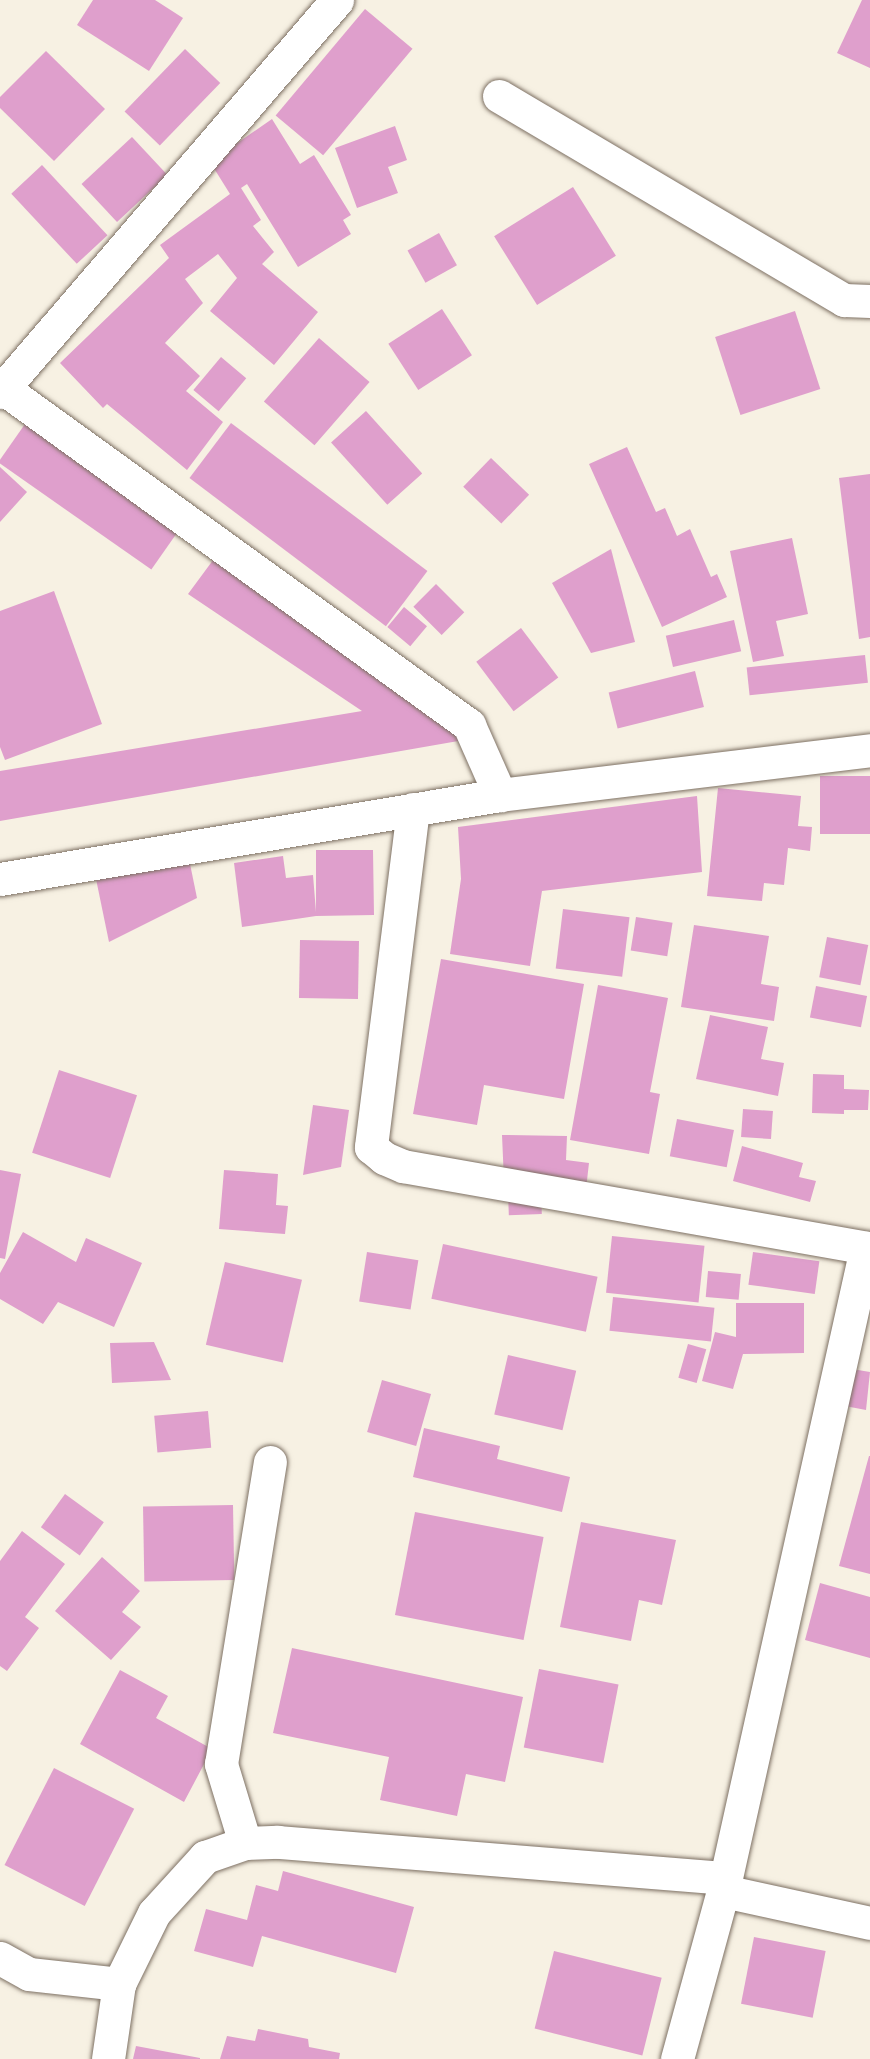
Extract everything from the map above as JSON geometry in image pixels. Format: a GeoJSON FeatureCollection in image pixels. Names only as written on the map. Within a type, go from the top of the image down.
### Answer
{"type":"FeatureCollection","features":[{"type":"Feature","properties":{"kind":"street"},"geometry":{"type":"LineString","coordinates":[[337,0],[1,389],[469,725],[500,795]]}},
{"type":"Feature","properties":{"kind":"street"},"geometry":{"type":"LineString","coordinates":[[499,96],[844,300],[870,301]]}},
{"type":"Feature","properties":{"kind":"street"},"geometry":{"type":"LineString","coordinates":[[0,879],[500,795],[870,750]]}},
{"type":"Feature","properties":{"kind":"street"},"geometry":{"type":"LineString","coordinates":[[413,809],[371,1147],[384,1158],[403,1166],[868,1248],[724,1885],[677,2059]]}},
{"type":"Feature","properties":{"kind":"street"},"geometry":{"type":"LineString","coordinates":[[245,1843],[221,1764],[270,1462]]}},
{"type":"Feature","properties":{"kind":"street"},"geometry":{"type":"LineString","coordinates":[[108,2059],[119,1984],[154,1913],[205,1857],[245,1843],[278,1842],[724,1885],[870,1923]]}},
{"type":"Feature","properties":{"kind":"street"},"geometry":{"type":"LineString","coordinates":[[0,1958],[29,1974],[119,1984]]}},
{"type":"Feature","properties":{"kind":"building"},"geometry":{"type":"Polygon","coordinates":[[[93,0],[155,0],[183,18],[149,71],[77,25],[93,0]]]}},
{"type":"Feature","properties":{"kind":"building"},"geometry":{"type":"Polygon","coordinates":[[[862,0],[870,0],[870,68],[837,53],[862,0]]]}},
{"type":"Feature","properties":{"kind":"building"},"geometry":{"type":"Polygon","coordinates":[[[365,9],[412,49],[323,155],[276,115],[365,9]]]}},
{"type":"Feature","properties":{"kind":"building"},"geometry":{"type":"Polygon","coordinates":[[[185,49],[220,83],[160,146],[125,112],[185,49]]]}},
{"type":"Feature","properties":{"kind":"building"},"geometry":{"type":"Polygon","coordinates":[[[46,51],[105,109],[54,161],[0,108],[0,97],[46,51]]]}},
{"type":"Feature","properties":{"kind":"building"},"geometry":{"type":"Polygon","coordinates":[[[272,119],[300,164],[314,155],[351,215],[343,220],[351,234],[298,267],[247,184],[241,188],[261,220],[253,226],[274,252],[262,264],[318,312],[274,365],[210,311],[237,278],[218,254],[185,279],[203,303],[165,343],[200,376],[186,391],[223,422],[187,470],[107,404],[103,408],[60,363],[169,258],[160,245],[230,194],[210,162],[272,119]]]}},
{"type":"Feature","properties":{"kind":"building"},"geometry":{"type":"Polygon","coordinates":[[[395,126],[407,160],[388,167],[398,193],[357,208],[335,148],[395,126]]]}},
{"type":"Feature","properties":{"kind":"building"},"geometry":{"type":"Polygon","coordinates":[[[132,137],[167,175],[117,222],[82,184],[132,137]]]}},
{"type":"Feature","properties":{"kind":"building"},"geometry":{"type":"Polygon","coordinates":[[[42,165],[107,235],[77,264],[11,194],[42,165]]]}},
{"type":"Feature","properties":{"kind":"building"},"geometry":{"type":"Polygon","coordinates":[[[573,187],[616,256],[537,305],[494,236],[573,187]]]}},
{"type":"Feature","properties":{"kind":"building"},"geometry":{"type":"Polygon","coordinates":[[[439,233],[457,265],[425,283],[408,250],[439,233]]]}},
{"type":"Feature","properties":{"kind":"building"},"geometry":{"type":"Polygon","coordinates":[[[442,309],[472,355],[418,390],[388,344],[442,309]]]}},
{"type":"Feature","properties":{"kind":"building"},"geometry":{"type":"Polygon","coordinates":[[[795,311],[820,389],[740,415],[715,337],[795,311]]]}},
{"type":"Feature","properties":{"kind":"building"},"geometry":{"type":"Polygon","coordinates":[[[319,338],[370,382],[314,445],[264,401],[319,338]]]}},
{"type":"Feature","properties":{"kind":"building"},"geometry":{"type":"Polygon","coordinates":[[[221,357],[246,378],[219,411],[193,390],[221,357]]]}},
{"type":"Feature","properties":{"kind":"building"},"geometry":{"type":"Polygon","coordinates":[[[366,411],[422,473],[387,505],[331,442],[366,411]]]}},
{"type":"Feature","properties":{"kind":"building"},"geometry":{"type":"Polygon","coordinates":[[[32,414],[185,521],[151,570],[0,464],[0,460],[32,414]]]}},
{"type":"Feature","properties":{"kind":"building"},"geometry":{"type":"Polygon","coordinates":[[[231,423],[427,571],[386,626],[189,478],[231,423]]]}},
{"type":"Feature","properties":{"kind":"building"},"geometry":{"type":"Polygon","coordinates":[[[627,447],[656,512],[665,508],[677,536],[690,529],[711,577],[717,574],[727,597],[662,627],[589,464],[627,447]]]}},
{"type":"Feature","properties":{"kind":"building"},"geometry":{"type":"Polygon","coordinates":[[[491,458],[529,495],[501,524],[463,487],[491,458]]]}},
{"type":"Feature","properties":{"kind":"building"},"geometry":{"type":"Polygon","coordinates":[[[0,467],[27,492],[0,522],[0,467]]]}},
{"type":"Feature","properties":{"kind":"building"},"geometry":{"type":"Polygon","coordinates":[[[870,474],[870,637],[859,639],[839,478],[870,474]]]}},
{"type":"Feature","properties":{"kind":"building"},"geometry":{"type":"Polygon","coordinates":[[[792,538],[808,614],[776,621],[784,656],[753,662],[730,551],[792,538]]]}},
{"type":"Feature","properties":{"kind":"building"},"geometry":{"type":"Polygon","coordinates":[[[611,549],[635,642],[591,653],[552,583],[611,549]]]}},
{"type":"Feature","properties":{"kind":"building"},"geometry":{"type":"Polygon","coordinates":[[[219,552],[464,740],[0,821],[0,771],[362,711],[188,594],[219,552]]]}},
{"type":"Feature","properties":{"kind":"building"},"geometry":{"type":"Polygon","coordinates":[[[436,584],[464,612],[442,635],[413,607],[436,584]]]}},
{"type":"Feature","properties":{"kind":"building"},"geometry":{"type":"Polygon","coordinates":[[[54,591],[102,724],[5,760],[0,747],[0,611],[54,591]]]}},
{"type":"Feature","properties":{"kind":"building"},"geometry":{"type":"Polygon","coordinates":[[[404,607],[427,626],[410,646],[387,627],[404,607]]]}},
{"type":"Feature","properties":{"kind":"building"},"geometry":{"type":"Polygon","coordinates":[[[734,620],[741,651],[673,667],[666,636],[734,620]]]}},
{"type":"Feature","properties":{"kind":"building"},"geometry":{"type":"Polygon","coordinates":[[[521,628],[558,678],[514,711],[476,662],[521,628]]]}},
{"type":"Feature","properties":{"kind":"building"},"geometry":{"type":"Polygon","coordinates":[[[865,655],[868,683],[750,695],[747,667],[865,655]]]}},
{"type":"Feature","properties":{"kind":"building"},"geometry":{"type":"Polygon","coordinates":[[[695,671],[704,707],[618,728],[609,693],[695,671]]]}},
{"type":"Feature","properties":{"kind":"building"},"geometry":{"type":"Polygon","coordinates":[[[820,776],[870,776],[870,834],[820,834],[820,776]]]}},
{"type":"Feature","properties":{"kind":"building"},"geometry":{"type":"Polygon","coordinates":[[[718,788],[801,796],[798,826],[812,827],[810,851],[788,848],[784,885],[764,883],[762,901],[707,896],[718,788]]]}},
{"type":"Feature","properties":{"kind":"building"},"geometry":{"type":"Polygon","coordinates":[[[697,796],[702,872],[542,891],[530,966],[450,954],[461,879],[458,827],[697,796]]]}},
{"type":"Feature","properties":{"kind":"building"},"geometry":{"type":"Polygon","coordinates":[[[316,850],[373,850],[374,915],[316,916],[242,927],[234,863],[283,856],[286,878],[313,875],[316,912],[316,850]]]}},
{"type":"Feature","properties":{"kind":"building"},"geometry":{"type":"Polygon","coordinates":[[[189,859],[197,898],[109,942],[96,879],[189,859]]]}},
{"type":"Feature","properties":{"kind":"building"},"geometry":{"type":"Polygon","coordinates":[[[563,909],[630,917],[622,977],[556,969],[563,909]]]}},
{"type":"Feature","properties":{"kind":"building"},"geometry":{"type":"Polygon","coordinates":[[[636,917],[673,923],[667,956],[631,951],[636,917]]]}},
{"type":"Feature","properties":{"kind":"building"},"geometry":{"type":"Polygon","coordinates":[[[694,925],[769,936],[761,984],[779,987],[774,1021],[681,1007],[694,925]]]}},
{"type":"Feature","properties":{"kind":"building"},"geometry":{"type":"Polygon","coordinates":[[[827,937],[868,945],[860,985],[819,977],[827,937]]]}},
{"type":"Feature","properties":{"kind":"building"},"geometry":{"type":"Polygon","coordinates":[[[300,940],[359,941],[358,999],[299,998],[300,940]]]}},
{"type":"Feature","properties":{"kind":"building"},"geometry":{"type":"Polygon","coordinates":[[[441,959],[584,984],[564,1099],[484,1085],[477,1125],[413,1114],[441,959]]]}},
{"type":"Feature","properties":{"kind":"building"},"geometry":{"type":"Polygon","coordinates":[[[598,985],[668,998],[650,1092],[660,1094],[649,1154],[570,1140],[598,985]]]}},
{"type":"Feature","properties":{"kind":"building"},"geometry":{"type":"Polygon","coordinates":[[[816,986],[867,996],[861,1027],[810,1017],[816,986]]]}},
{"type":"Feature","properties":{"kind":"building"},"geometry":{"type":"Polygon","coordinates":[[[710,1015],[768,1027],[761,1059],[784,1063],[778,1096],[696,1079],[710,1015]]]}},
{"type":"Feature","properties":{"kind":"building"},"geometry":{"type":"Polygon","coordinates":[[[59,1070],[137,1095],[110,1178],[32,1153],[59,1070]]]}},
{"type":"Feature","properties":{"kind":"building"},"geometry":{"type":"Polygon","coordinates":[[[813,1074],[844,1075],[844,1089],[869,1090],[868,1110],[844,1110],[844,1114],[812,1113],[813,1074]]]}},
{"type":"Feature","properties":{"kind":"building"},"geometry":{"type":"Polygon","coordinates":[[[313,1105],[349,1110],[341,1167],[303,1175],[313,1105]]]}},
{"type":"Feature","properties":{"kind":"building"},"geometry":{"type":"Polygon","coordinates":[[[743,1109],[773,1111],[771,1139],[741,1137],[743,1109]]]}},
{"type":"Feature","properties":{"kind":"building"},"geometry":{"type":"Polygon","coordinates":[[[677,1119],[734,1130],[727,1167],[670,1156],[677,1119]]]}},
{"type":"Feature","properties":{"kind":"building"},"geometry":{"type":"Polygon","coordinates":[[[502,1135],[567,1136],[566,1160],[589,1163],[586,1189],[504,1181],[502,1135]]]}},
{"type":"Feature","properties":{"kind":"building"},"geometry":{"type":"Polygon","coordinates":[[[742,1146],[803,1163],[799,1177],[816,1181],[810,1202],[733,1181],[742,1146]]]}},
{"type":"Feature","properties":{"kind":"building"},"geometry":{"type":"Polygon","coordinates":[[[0,1170],[21,1174],[5,1259],[0,1258],[0,1170]]]}},
{"type":"Feature","properties":{"kind":"building"},"geometry":{"type":"Polygon","coordinates":[[[224,1170],[278,1174],[276,1205],[288,1206],[285,1234],[219,1229],[224,1170]]]}},
{"type":"Feature","properties":{"kind":"building"},"geometry":{"type":"Polygon","coordinates":[[[541,1191],[542,1214],[509,1215],[508,1192],[541,1191]]]}},
{"type":"Feature","properties":{"kind":"building"},"geometry":{"type":"Polygon","coordinates":[[[23,1232],[76,1262],[86,1238],[142,1263],[114,1327],[58,1302],[43,1324],[0,1299],[0,1273],[23,1232]]]}},
{"type":"Feature","properties":{"kind":"building"},"geometry":{"type":"Polygon","coordinates":[[[612,1236],[704,1246],[699,1302],[606,1293],[612,1236]]]}},
{"type":"Feature","properties":{"kind":"building"},"geometry":{"type":"Polygon","coordinates":[[[443,1244],[598,1277],[586,1332],[431,1299],[443,1244]]]}},
{"type":"Feature","properties":{"kind":"building"},"geometry":{"type":"Polygon","coordinates":[[[367,1252],[418,1260],[411,1310],[359,1301],[367,1252]]]}},
{"type":"Feature","properties":{"kind":"building"},"geometry":{"type":"Polygon","coordinates":[[[753,1252],[819,1261],[815,1294],[748,1285],[753,1252]]]}},
{"type":"Feature","properties":{"kind":"building"},"geometry":{"type":"Polygon","coordinates":[[[225,1262],[302,1280],[283,1363],[206,1345],[225,1262]]]}},
{"type":"Feature","properties":{"kind":"building"},"geometry":{"type":"Polygon","coordinates":[[[708,1271],[741,1274],[739,1300],[706,1297],[708,1271]]]}},
{"type":"Feature","properties":{"kind":"building"},"geometry":{"type":"Polygon","coordinates":[[[613,1297],[714,1308],[711,1341],[609,1331],[613,1297]]]}},
{"type":"Feature","properties":{"kind":"building"},"geometry":{"type":"Polygon","coordinates":[[[736,1303],[804,1303],[804,1353],[743,1354],[733,1389],[702,1381],[715,1332],[736,1337],[736,1303]]]}},
{"type":"Feature","properties":{"kind":"building"},"geometry":{"type":"Polygon","coordinates":[[[154,1342],[171,1380],[112,1383],[110,1343],[154,1342]]]}},
{"type":"Feature","properties":{"kind":"building"},"geometry":{"type":"Polygon","coordinates":[[[688,1344],[706,1349],[697,1383],[678,1378],[688,1344]]]}},
{"type":"Feature","properties":{"kind":"building"},"geometry":{"type":"Polygon","coordinates":[[[508,1355],[576,1371],[562,1430],[494,1414],[508,1355]]]}},
{"type":"Feature","properties":{"kind":"building"},"geometry":{"type":"Polygon","coordinates":[[[852,1369],[870,1372],[866,1410],[845,1406],[852,1369]]]}},
{"type":"Feature","properties":{"kind":"building"},"geometry":{"type":"Polygon","coordinates":[[[382,1380],[431,1394],[416,1446],[367,1432],[382,1380]]]}},
{"type":"Feature","properties":{"kind":"building"},"geometry":{"type":"Polygon","coordinates":[[[208,1411],[211,1448],[157,1453],[154,1416],[208,1411]]]}},
{"type":"Feature","properties":{"kind":"building"},"geometry":{"type":"Polygon","coordinates":[[[424,1428],[500,1446],[497,1459],[570,1477],[562,1512],[413,1477],[424,1428]]]}},
{"type":"Feature","properties":{"kind":"building"},"geometry":{"type":"Polygon","coordinates":[[[870,1456],[870,1574],[839,1566],[870,1456]]]}},
{"type":"Feature","properties":{"kind":"building"},"geometry":{"type":"Polygon","coordinates":[[[65,1494],[104,1522],[80,1555],[41,1527],[65,1494]]]}},
{"type":"Feature","properties":{"kind":"building"},"geometry":{"type":"Polygon","coordinates":[[[233,1505],[234,1580],[144,1582],[143,1507],[233,1505]]]}},
{"type":"Feature","properties":{"kind":"building"},"geometry":{"type":"Polygon","coordinates":[[[415,1512],[544,1537],[524,1640],[395,1615],[415,1512]]]}},
{"type":"Feature","properties":{"kind":"building"},"geometry":{"type":"Polygon","coordinates":[[[581,1522],[676,1540],[662,1605],[639,1600],[631,1641],[560,1627],[581,1522]]]}},
{"type":"Feature","properties":{"kind":"building"},"geometry":{"type":"Polygon","coordinates":[[[22,1531],[65,1564],[25,1617],[39,1628],[7,1671],[0,1666],[0,1561],[22,1531]]]}},
{"type":"Feature","properties":{"kind":"building"},"geometry":{"type":"Polygon","coordinates":[[[102,1557],[140,1591],[122,1612],[141,1627],[111,1660],[55,1611],[102,1557]]]}},
{"type":"Feature","properties":{"kind":"building"},"geometry":{"type":"Polygon","coordinates":[[[820,1583],[870,1597],[870,1658],[805,1640],[820,1583]]]}},
{"type":"Feature","properties":{"kind":"building"},"geometry":{"type":"Polygon","coordinates":[[[292,1648],[523,1697],[505,1782],[466,1774],[457,1816],[380,1800],[389,1757],[273,1733],[292,1648]]]}},
{"type":"Feature","properties":{"kind":"building"},"geometry":{"type":"Polygon","coordinates":[[[539,1669],[619,1684],[603,1763],[524,1748],[539,1669]]]}},
{"type":"Feature","properties":{"kind":"building"},"geometry":{"type":"Polygon","coordinates":[[[120,1670],[168,1696],[156,1718],[212,1749],[184,1802],[80,1744],[120,1670]]]}},
{"type":"Feature","properties":{"kind":"building"},"geometry":{"type":"Polygon","coordinates":[[[54,1768],[134,1809],[85,1906],[5,1865],[54,1768]]]}},
{"type":"Feature","properties":{"kind":"building"},"geometry":{"type":"Polygon","coordinates":[[[283,1871],[414,1907],[396,1973],[262,1936],[253,1967],[194,1951],[206,1909],[247,1920],[256,1885],[278,1891],[283,1871]]]}},
{"type":"Feature","properties":{"kind":"building"},"geometry":{"type":"Polygon","coordinates":[[[754,1937],[826,1951],[813,2018],[741,2004],[754,1937]]]}},
{"type":"Feature","properties":{"kind":"building"},"geometry":{"type":"Polygon","coordinates":[[[554,1951],[662,1978],[642,2055],[535,2029],[554,1951]]]}},
{"type":"Feature","properties":{"kind":"building"},"geometry":{"type":"Polygon","coordinates":[[[258,2029],[308,2039],[309,2047],[340,2053],[339,2059],[220,2059],[227,2036],[255,2041],[258,2029]]]}},
{"type":"Feature","properties":{"kind":"building"},"geometry":{"type":"Polygon","coordinates":[[[136,2046],[200,2058],[200,2059],[133,2059],[136,2046]]]}}]}
